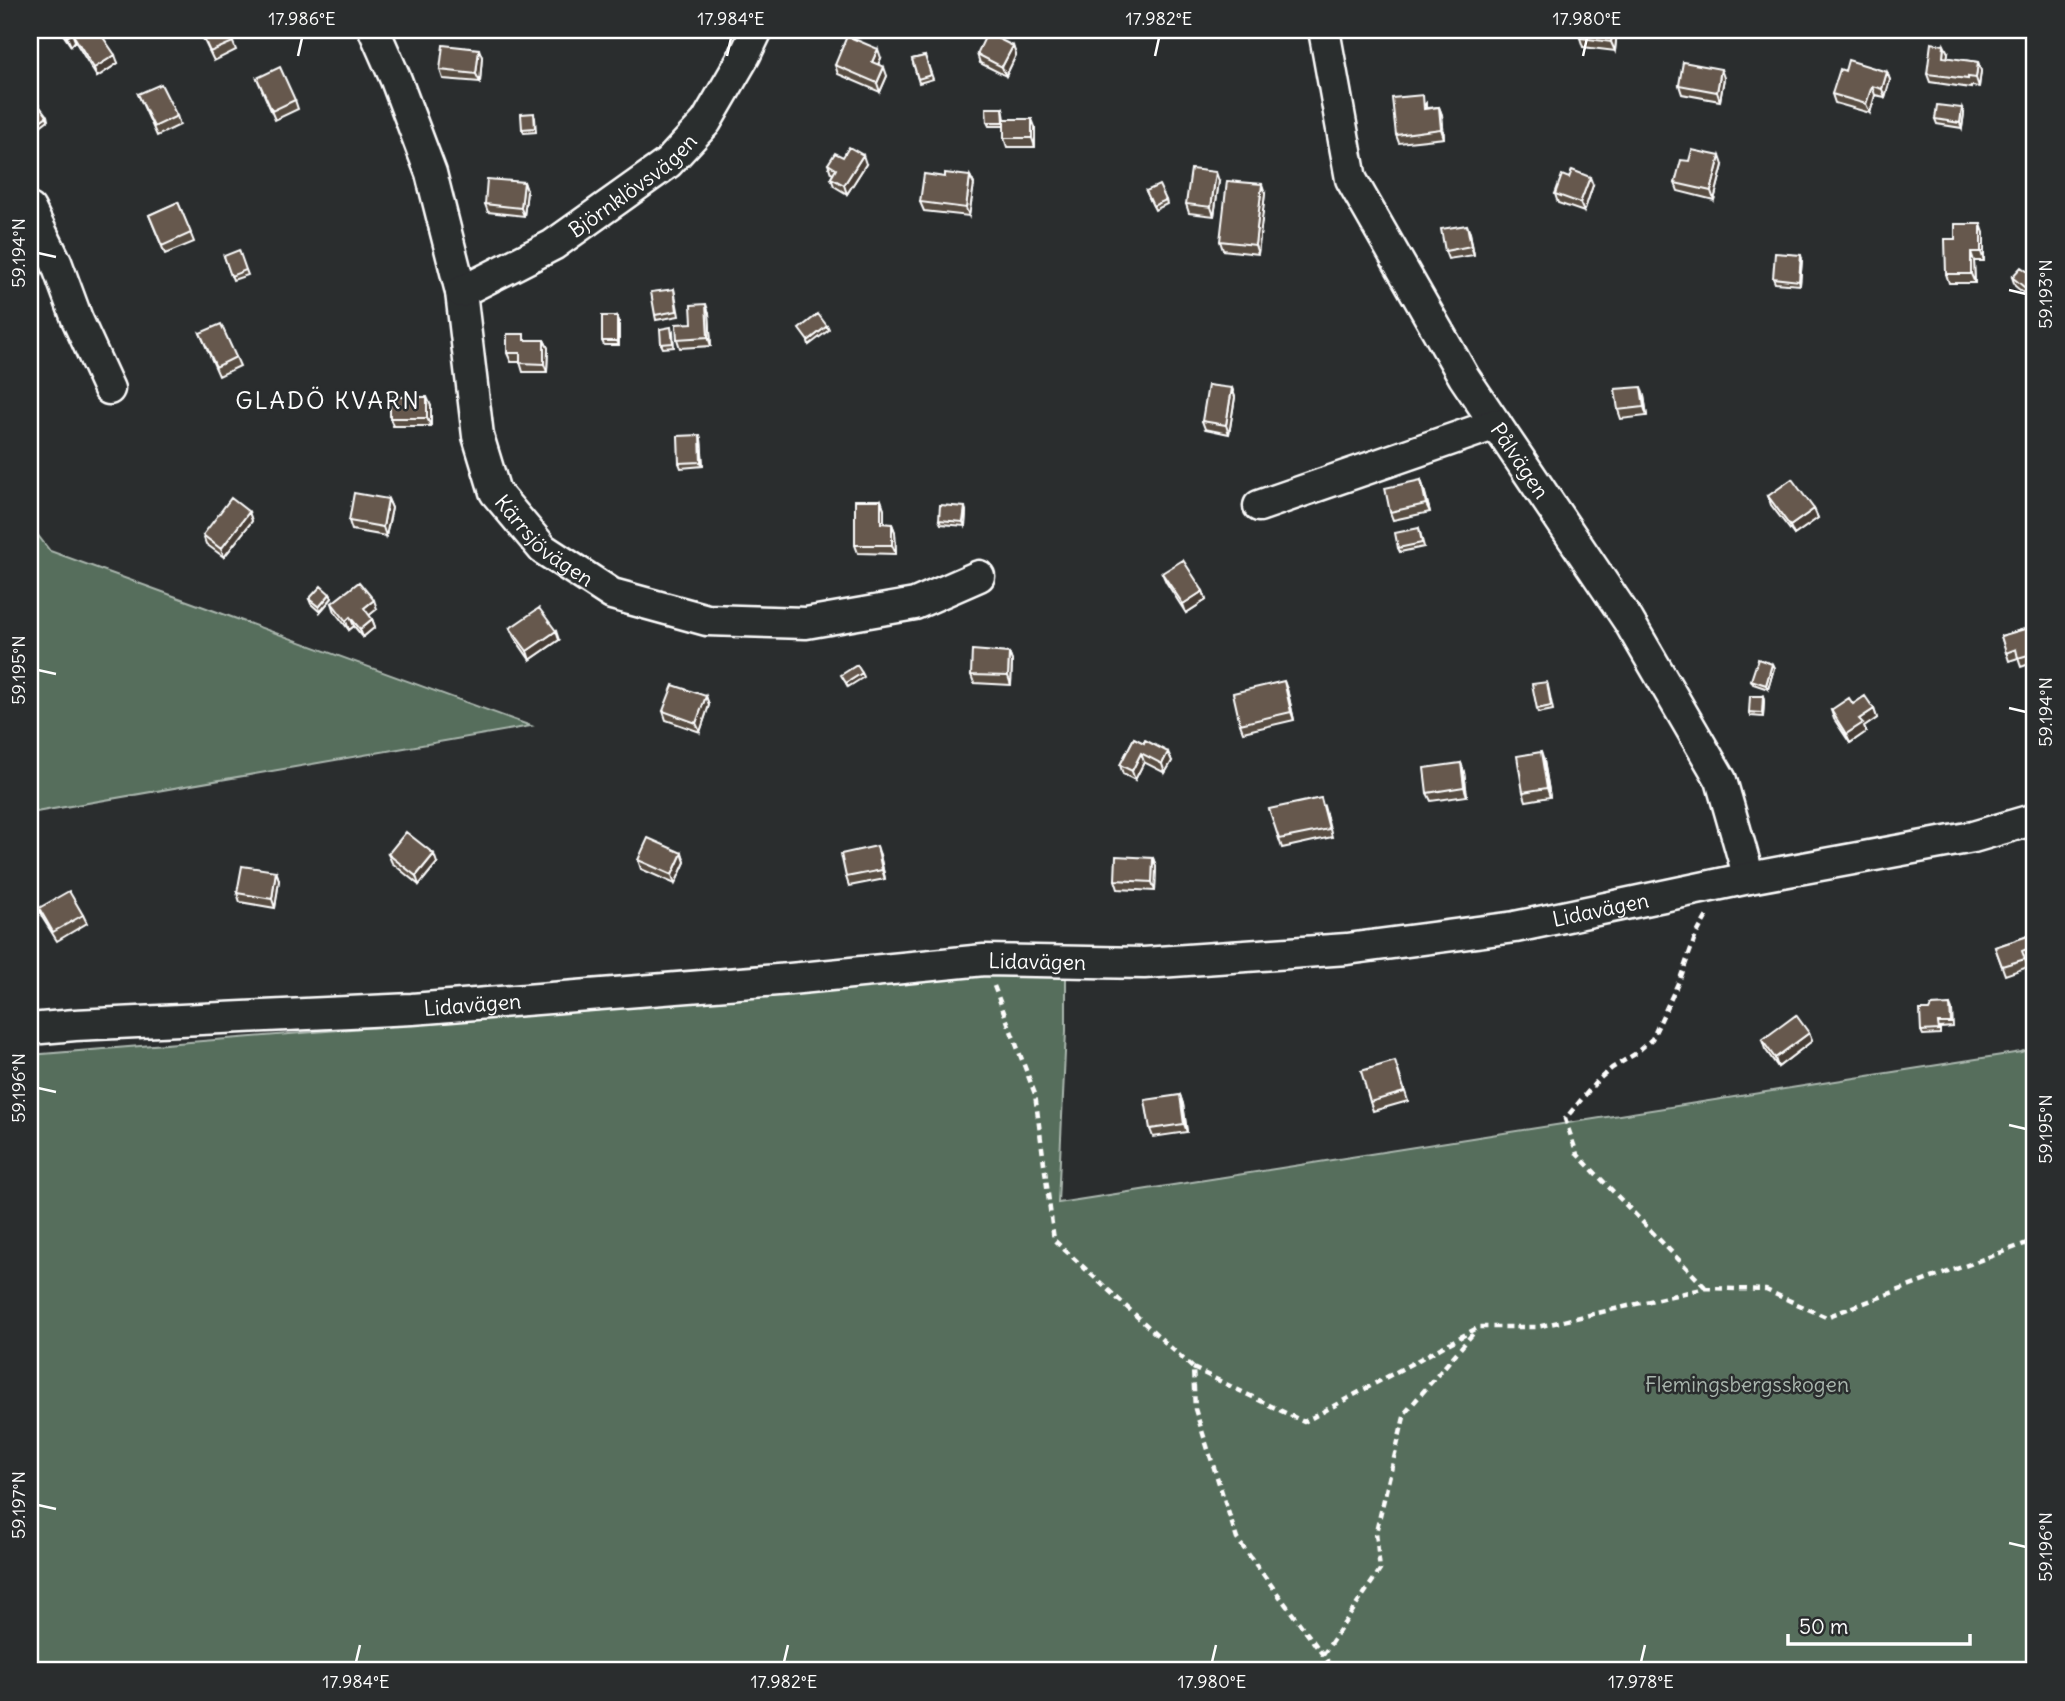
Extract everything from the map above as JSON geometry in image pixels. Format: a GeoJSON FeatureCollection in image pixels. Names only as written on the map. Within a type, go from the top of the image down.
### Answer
{"type":"FeatureCollection","features":[{"type":"Feature","properties":{"kind":"street","name":"Kärrsjövägen"},"geometry":{"type":"LineString","coordinates":[[374,30],[431,173],[461,292],[478,436],[495,492],[543,549],[612,594],[707,620],[806,623],[915,604],[979,576]]}},
{"type":"Feature","properties":{"kind":"street","name":"Björnklövsvägen"},"geometry":{"type":"LineString","coordinates":[[461,292],[553,245],[668,163],[706,122],[757,30]]}},
{"type":"Feature","properties":{"kind":"street","name":"Pålvägen"},"geometry":{"type":"LineString","coordinates":[[1324,30],[1351,179],[1464,377],[1628,620],[1721,780],[1749,878]]}},
{"type":"Feature","properties":{"kind":"street"},"geometry":{"type":"LineString","coordinates":[[30,209],[56,262],[77,319],[109,389]]}},
{"type":"Feature","properties":{"kind":"street"},"geometry":{"type":"LineString","coordinates":[[1259,506],[1496,424]]}},
{"type":"Feature","properties":{"kind":"street","name":"Lidavägen"},"geometry":{"type":"LineString","coordinates":[[30,1029],[412,1009],[790,979],[984,960],[1144,963],[1347,949],[1515,927],[1749,878],[1973,837],[2035,818]]}},
{"type":"Feature","properties":{"kind":"path"},"geometry":{"type":"LineString","coordinates":[[1706,1288],[1577,1154],[1565,1119],[1612,1068],[1635,1054],[1652,1039],[1680,979],[1700,926],[1707,918],[1713,900],[1710,886]]}},
{"type":"Feature","properties":{"kind":"path"},"geometry":{"type":"LineString","coordinates":[[984,960],[1035,1094],[1054,1240],[1193,1368],[1304,1422],[1479,1327],[1536,1327],[1706,1288],[1766,1290],[1826,1317],[2035,1240]]}},
{"type":"Feature","properties":{"kind":"path"},"geometry":{"type":"LineString","coordinates":[[1323,1655],[1380,1570],[1376,1532],[1405,1413],[1479,1327]]}},
{"type":"Feature","properties":{"kind":"path"},"geometry":{"type":"LineString","coordinates":[[1193,1368],[1195,1409],[1237,1539],[1335,1671]]}},
{"type":"Feature","properties":{"kind":"green space"},"geometry":{"type":"Polygon","coordinates":[[[30,525],[50,551],[531,726],[30,813],[30,525]]]}},
{"type":"Feature","properties":{"kind":"green space","name":"Flemingsbergsskogen"},"geometry":{"type":"Polygon","coordinates":[[[905,968],[1066,971],[1058,1203],[2021,1052],[2035,1047],[2035,1671],[30,1671],[30,1055],[905,984],[905,968]]]}},
{"type":"Feature","properties":{"kind":"building"},"geometry":{"type":"Polygon","coordinates":[[[62,30],[98,30],[115,55],[94,68],[72,33],[67,37],[62,30]]]}},
{"type":"Feature","properties":{"kind":"building"},"geometry":{"type":"Polygon","coordinates":[[[200,30],[228,30],[233,42],[210,52],[200,30]]]}},
{"type":"Feature","properties":{"kind":"building"},"geometry":{"type":"Polygon","coordinates":[[[1581,30],[1613,30],[1611,42],[1580,38],[1581,30]]]}},
{"type":"Feature","properties":{"kind":"building"},"geometry":{"type":"Polygon","coordinates":[[[987,33],[1013,46],[1002,67],[977,54],[987,33]]]}},
{"type":"Feature","properties":{"kind":"building"},"geometry":{"type":"Polygon","coordinates":[[[847,36],[878,49],[872,62],[884,67],[877,83],[835,65],[847,36]]]}},
{"type":"Feature","properties":{"kind":"building"},"geometry":{"type":"Polygon","coordinates":[[[1931,43],[1944,45],[1943,57],[1978,62],[1976,78],[1927,74],[1931,43]]]}},
{"type":"Feature","properties":{"kind":"building"},"geometry":{"type":"Polygon","coordinates":[[[443,45],[479,49],[476,74],[440,70],[443,45]]]}},
{"type":"Feature","properties":{"kind":"building"},"geometry":{"type":"Polygon","coordinates":[[[925,56],[931,75],[918,79],[912,59],[925,56]]]}},
{"type":"Feature","properties":{"kind":"building"},"geometry":{"type":"Polygon","coordinates":[[[1848,60],[1887,72],[1882,89],[1872,86],[1866,104],[1832,94],[1840,69],[1845,71],[1848,60]]]}},
{"type":"Feature","properties":{"kind":"building"},"geometry":{"type":"Polygon","coordinates":[[[1683,62],[1721,69],[1717,92],[1679,85],[1683,62]]]}},
{"type":"Feature","properties":{"kind":"building"},"geometry":{"type":"Polygon","coordinates":[[[280,67],[295,100],[272,111],[257,78],[280,67]]]}},
{"type":"Feature","properties":{"kind":"building"},"geometry":{"type":"Polygon","coordinates":[[[161,84],[177,116],[154,127],[138,94],[161,84]]]}},
{"type":"Feature","properties":{"kind":"building"},"geometry":{"type":"Polygon","coordinates":[[[1423,95],[1424,109],[1439,107],[1441,129],[1396,135],[1392,98],[1423,95]]]}},
{"type":"Feature","properties":{"kind":"building"},"geometry":{"type":"Polygon","coordinates":[[[32,96],[47,116],[30,128],[30,98],[32,96]]]}},
{"type":"Feature","properties":{"kind":"building"},"geometry":{"type":"Polygon","coordinates":[[[1937,105],[1962,108],[1960,123],[1935,119],[1937,105]]]}},
{"type":"Feature","properties":{"kind":"building"},"geometry":{"type":"Polygon","coordinates":[[[986,108],[1003,108],[1004,122],[987,122],[986,108]]]}},
{"type":"Feature","properties":{"kind":"building"},"geometry":{"type":"Polygon","coordinates":[[[534,113],[535,128],[522,129],[521,114],[534,113]]]}},
{"type":"Feature","properties":{"kind":"building"},"geometry":{"type":"Polygon","coordinates":[[[1004,119],[1032,119],[1032,138],[1004,138],[1004,119]]]}},
{"type":"Feature","properties":{"kind":"building"},"geometry":{"type":"Polygon","coordinates":[[[849,147],[863,155],[844,185],[831,178],[836,169],[828,164],[835,153],[843,157],[849,147]]]}},
{"type":"Feature","properties":{"kind":"building"},"geometry":{"type":"Polygon","coordinates":[[[1692,150],[1720,156],[1711,191],[1675,183],[1681,160],[1689,161],[1692,150]]]}},
{"type":"Feature","properties":{"kind":"building"},"geometry":{"type":"Polygon","coordinates":[[[1191,169],[1216,172],[1211,207],[1186,204],[1191,169]]]}},
{"type":"Feature","properties":{"kind":"building"},"geometry":{"type":"Polygon","coordinates":[[[1572,170],[1590,177],[1580,203],[1555,194],[1562,175],[1569,178],[1572,170]]]}},
{"type":"Feature","properties":{"kind":"building"},"geometry":{"type":"Polygon","coordinates":[[[945,173],[970,176],[966,208],[920,202],[924,174],[945,177],[945,173]]]}},
{"type":"Feature","properties":{"kind":"building"},"geometry":{"type":"Polygon","coordinates":[[[487,179],[524,182],[521,208],[485,204],[487,179]]]}},
{"type":"Feature","properties":{"kind":"building"},"geometry":{"type":"Polygon","coordinates":[[[1227,181],[1262,184],[1255,245],[1220,241],[1227,181]]]}},
{"type":"Feature","properties":{"kind":"building"},"geometry":{"type":"Polygon","coordinates":[[[1159,185],[1166,200],[1153,206],[1146,191],[1159,185]]]}},
{"type":"Feature","properties":{"kind":"building"},"geometry":{"type":"Polygon","coordinates":[[[178,202],[191,233],[162,246],[149,215],[178,202]]]}},
{"type":"Feature","properties":{"kind":"building"},"geometry":{"type":"Polygon","coordinates":[[[1955,224],[1981,224],[1981,252],[1971,252],[1971,274],[1946,274],[1945,239],[1955,239],[1955,224]]]}},
{"type":"Feature","properties":{"kind":"building"},"geometry":{"type":"Polygon","coordinates":[[[1467,225],[1471,246],[1445,251],[1441,229],[1467,225]]]}},
{"type":"Feature","properties":{"kind":"building"},"geometry":{"type":"Polygon","coordinates":[[[239,250],[246,270],[231,276],[224,256],[239,250]]]}},
{"type":"Feature","properties":{"kind":"building"},"geometry":{"type":"Polygon","coordinates":[[[1775,253],[1801,255],[1799,281],[1773,278],[1775,253]]]}},
{"type":"Feature","properties":{"kind":"building"},"geometry":{"type":"Polygon","coordinates":[[[2035,263],[2035,285],[2030,292],[2012,277],[2021,267],[2028,272],[2035,263]]]}},
{"type":"Feature","properties":{"kind":"building"},"geometry":{"type":"Polygon","coordinates":[[[674,289],[677,311],[655,315],[651,292],[674,289]]]}},
{"type":"Feature","properties":{"kind":"building"},"geometry":{"type":"Polygon","coordinates":[[[706,304],[708,337],[677,339],[676,324],[692,323],[691,305],[706,304]]]}},
{"type":"Feature","properties":{"kind":"building"},"geometry":{"type":"Polygon","coordinates":[[[818,314],[827,326],[808,341],[799,329],[818,314]]]}},
{"type":"Feature","properties":{"kind":"building"},"geometry":{"type":"Polygon","coordinates":[[[602,316],[617,316],[617,341],[602,341],[602,316]]]}},
{"type":"Feature","properties":{"kind":"building"},"geometry":{"type":"Polygon","coordinates":[[[221,324],[236,357],[216,367],[200,333],[221,324]]]}},
{"type":"Feature","properties":{"kind":"building"},"geometry":{"type":"Polygon","coordinates":[[[671,327],[673,343],[661,344],[660,329],[671,327]]]}},
{"type":"Feature","properties":{"kind":"building"},"geometry":{"type":"Polygon","coordinates":[[[507,334],[524,334],[524,340],[544,340],[544,364],[520,363],[520,353],[507,353],[507,334]]]}},
{"type":"Feature","properties":{"kind":"building"},"geometry":{"type":"Polygon","coordinates":[[[1208,385],[1232,388],[1226,425],[1202,421],[1208,385]]]}},
{"type":"Feature","properties":{"kind":"building"},"geometry":{"type":"Polygon","coordinates":[[[1641,387],[1644,407],[1618,410],[1615,389],[1641,387]]]}},
{"type":"Feature","properties":{"kind":"building"},"geometry":{"type":"Polygon","coordinates":[[[390,397],[427,397],[427,418],[390,418],[390,397]]]}},
{"type":"Feature","properties":{"kind":"building"},"geometry":{"type":"Polygon","coordinates":[[[700,435],[701,462],[679,463],[678,436],[700,435]]]}},
{"type":"Feature","properties":{"kind":"building"},"geometry":{"type":"Polygon","coordinates":[[[1792,479],[1814,509],[1790,526],[1768,496],[1792,479]]]}},
{"type":"Feature","properties":{"kind":"building"},"geometry":{"type":"Polygon","coordinates":[[[1421,480],[1426,504],[1390,512],[1385,488],[1421,480]]]}},
{"type":"Feature","properties":{"kind":"building"},"geometry":{"type":"Polygon","coordinates":[[[354,493],[388,499],[383,527],[349,521],[354,493]]]}},
{"type":"Feature","properties":{"kind":"building"},"geometry":{"type":"Polygon","coordinates":[[[231,498],[249,512],[221,549],[203,535],[231,498]]]}},
{"type":"Feature","properties":{"kind":"building"},"geometry":{"type":"Polygon","coordinates":[[[855,500],[881,500],[881,523],[892,524],[892,545],[855,545],[855,500]]]}},
{"type":"Feature","properties":{"kind":"building"},"geometry":{"type":"Polygon","coordinates":[[[940,505],[965,507],[963,522],[939,520],[940,505]]]}},
{"type":"Feature","properties":{"kind":"building"},"geometry":{"type":"Polygon","coordinates":[[[1419,528],[1422,543],[1398,548],[1395,533],[1419,528]]]}},
{"type":"Feature","properties":{"kind":"building"},"geometry":{"type":"Polygon","coordinates":[[[1183,560],[1203,591],[1183,604],[1162,573],[1183,560]]]}},
{"type":"Feature","properties":{"kind":"building"},"geometry":{"type":"Polygon","coordinates":[[[359,582],[374,600],[364,608],[372,619],[360,629],[350,617],[346,621],[332,603],[359,582]]]}},
{"type":"Feature","properties":{"kind":"building"},"geometry":{"type":"Polygon","coordinates":[[[321,586],[330,594],[319,607],[309,599],[321,586]]]}},
{"type":"Feature","properties":{"kind":"building"},"geometry":{"type":"Polygon","coordinates":[[[539,608],[556,631],[527,651],[510,628],[539,608]]]}},
{"type":"Feature","properties":{"kind":"building"},"geometry":{"type":"Polygon","coordinates":[[[2035,626],[2035,653],[2018,658],[2016,649],[2006,653],[2001,636],[2035,626]]]}},
{"type":"Feature","properties":{"kind":"building"},"geometry":{"type":"Polygon","coordinates":[[[972,650],[1009,653],[1008,676],[971,675],[972,650]]]}},
{"type":"Feature","properties":{"kind":"building"},"geometry":{"type":"Polygon","coordinates":[[[1758,659],[1772,664],[1766,685],[1751,680],[1758,659]]]}},
{"type":"Feature","properties":{"kind":"building"},"geometry":{"type":"Polygon","coordinates":[[[857,665],[862,673],[846,683],[841,675],[857,665]]]}},
{"type":"Feature","properties":{"kind":"building"},"geometry":{"type":"Polygon","coordinates":[[[1284,681],[1291,712],[1240,724],[1233,693],[1284,681]]]}},
{"type":"Feature","properties":{"kind":"building"},"geometry":{"type":"Polygon","coordinates":[[[1547,682],[1551,706],[1537,709],[1532,684],[1547,682]]]}},
{"type":"Feature","properties":{"kind":"building"},"geometry":{"type":"Polygon","coordinates":[[[673,685],[706,696],[696,723],[663,711],[673,685]]]}},
{"type":"Feature","properties":{"kind":"building"},"geometry":{"type":"Polygon","coordinates":[[[1750,696],[1763,696],[1762,713],[1749,712],[1750,696]]]}},
{"type":"Feature","properties":{"kind":"building"},"geometry":{"type":"Polygon","coordinates":[[[1865,696],[1874,709],[1859,719],[1863,723],[1846,734],[1831,710],[1849,698],[1853,704],[1865,696]]]}},
{"type":"Feature","properties":{"kind":"building"},"geometry":{"type":"Polygon","coordinates":[[[1134,738],[1144,743],[1145,740],[1168,752],[1162,764],[1141,753],[1132,771],[1120,765],[1134,738]]]}},
{"type":"Feature","properties":{"kind":"building"},"geometry":{"type":"Polygon","coordinates":[[[1541,752],[1547,788],[1523,792],[1517,756],[1541,752]]]}},
{"type":"Feature","properties":{"kind":"building"},"geometry":{"type":"Polygon","coordinates":[[[1461,763],[1464,787],[1427,793],[1424,768],[1461,763]]]}},
{"type":"Feature","properties":{"kind":"building"},"geometry":{"type":"Polygon","coordinates":[[[1321,798],[1329,829],[1279,839],[1269,809],[1321,798]]]}},
{"type":"Feature","properties":{"kind":"building"},"geometry":{"type":"Polygon","coordinates":[[[406,832],[434,854],[416,876],[388,854],[406,832]]]}},
{"type":"Feature","properties":{"kind":"building"},"geometry":{"type":"Polygon","coordinates":[[[648,838],[682,853],[672,875],[638,860],[648,838]]]}},
{"type":"Feature","properties":{"kind":"building"},"geometry":{"type":"Polygon","coordinates":[[[877,846],[882,870],[846,877],[841,854],[877,846]]]}},
{"type":"Feature","properties":{"kind":"building"},"geometry":{"type":"Polygon","coordinates":[[[1116,856],[1153,858],[1152,882],[1115,880],[1116,856]]]}},
{"type":"Feature","properties":{"kind":"building"},"geometry":{"type":"Polygon","coordinates":[[[242,866],[276,871],[272,899],[237,893],[242,866]]]}},
{"type":"Feature","properties":{"kind":"building"},"geometry":{"type":"Polygon","coordinates":[[[69,891],[83,915],[53,932],[39,908],[69,891]]]}},
{"type":"Feature","properties":{"kind":"building"},"geometry":{"type":"Polygon","coordinates":[[[2031,935],[2034,946],[2022,951],[2025,959],[2002,966],[1995,947],[2031,935]]]}},
{"type":"Feature","properties":{"kind":"building"},"geometry":{"type":"Polygon","coordinates":[[[1950,1005],[1951,1023],[1938,1023],[1939,1030],[1921,1031],[1920,1010],[1929,1010],[1931,1006],[1950,1005]]]}},
{"type":"Feature","properties":{"kind":"building"},"geometry":{"type":"Polygon","coordinates":[[[1796,1015],[1809,1033],[1775,1058],[1762,1040],[1796,1015]]]}},
{"type":"Feature","properties":{"kind":"building"},"geometry":{"type":"Polygon","coordinates":[[[1395,1061],[1404,1092],[1370,1102],[1361,1071],[1395,1061]]]}},
{"type":"Feature","properties":{"kind":"building"},"geometry":{"type":"Polygon","coordinates":[[[1180,1095],[1184,1124],[1150,1129],[1145,1100],[1180,1095]]]}},
{"type":"Feature","properties":{"kind":"district","name":"GLADÖ KVARN"},"geometry":{"type":"Point","coordinates":[328,400]}}]}
